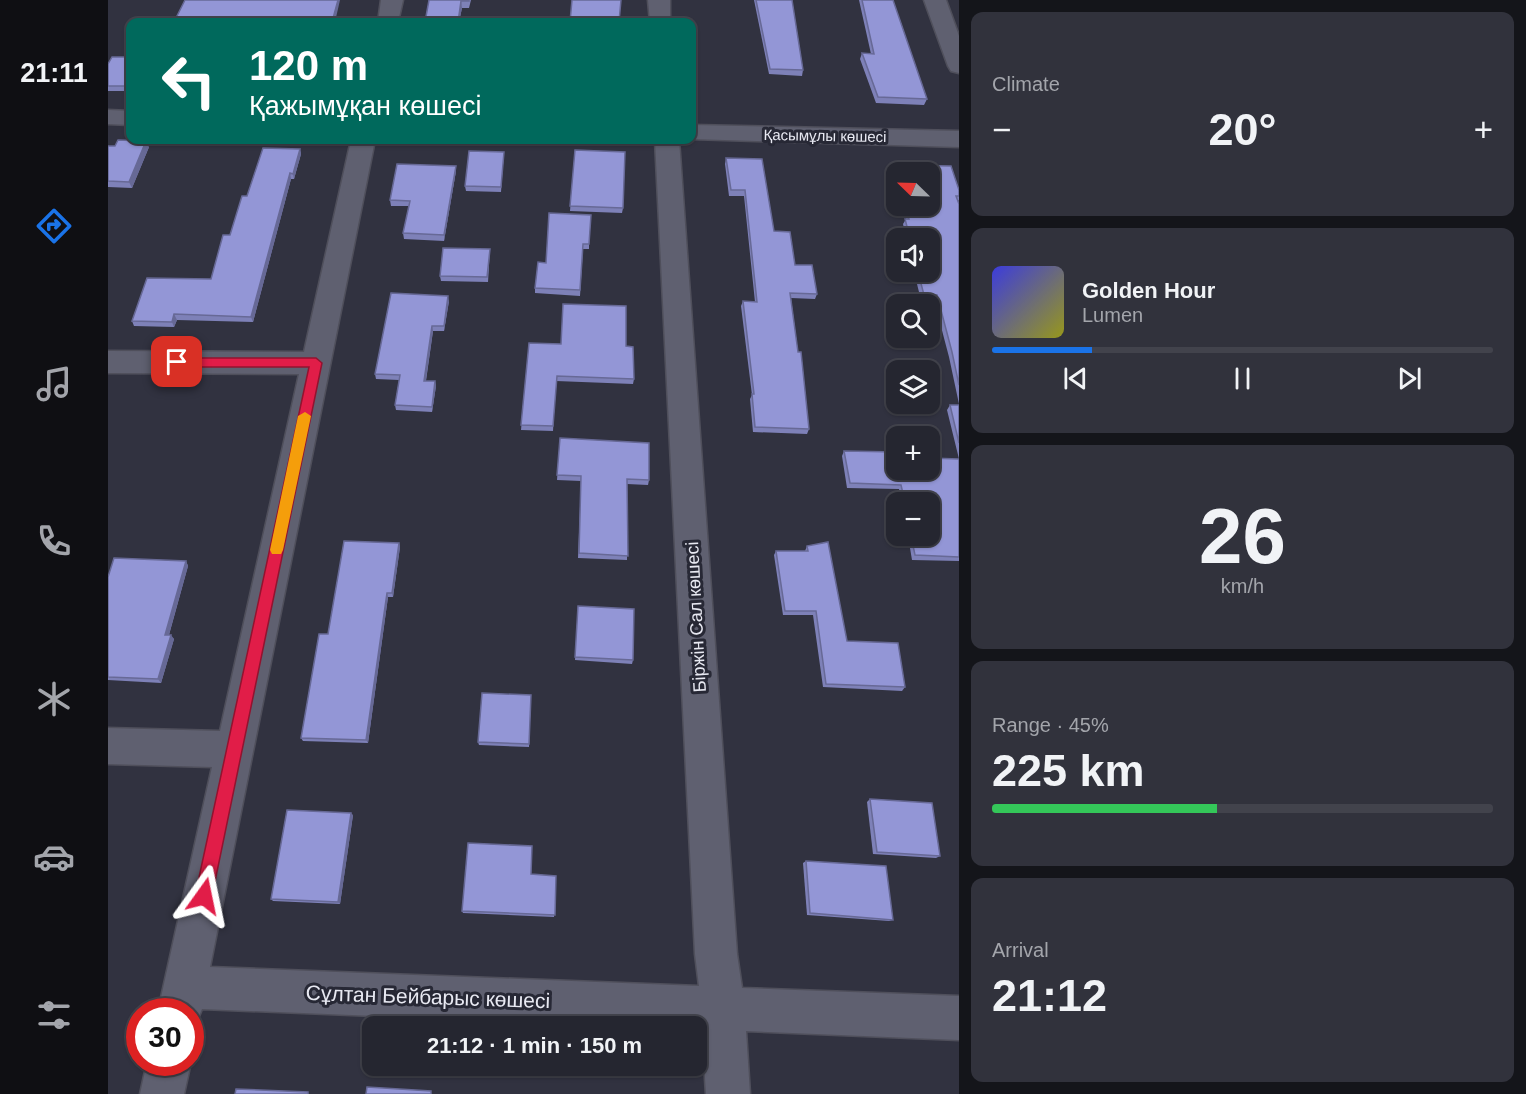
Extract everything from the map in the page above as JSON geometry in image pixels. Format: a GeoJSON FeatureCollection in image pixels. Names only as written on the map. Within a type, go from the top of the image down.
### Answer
{"type":"FeatureCollection","features":[{"type":"Feature","properties":{"kind":"street"},"geometry":{"type":"LineString","coordinates":[[389,18],[392,0]]}},
{"type":"Feature","properties":{"kind":"street"},"geometry":{"type":"LineString","coordinates":[[659,0],[660,18]]}},
{"type":"Feature","properties":{"kind":"street"},"geometry":{"type":"LineString","coordinates":[[935,0],[959,66]]}},
{"type":"Feature","properties":{"kind":"street"},"geometry":{"type":"LineString","coordinates":[[108,117],[126,118]]}},
{"type":"Feature","properties":{"kind":"street","name":"Қасымұлы көшесі"},"geometry":{"type":"LineString","coordinates":[[696,132],[959,139]]}},
{"type":"Feature","properties":{"kind":"street"},"geometry":{"type":"LineString","coordinates":[[182,998],[362,144]]}},
{"type":"Feature","properties":{"kind":"street","name":"Біржін Сал көшесі"},"geometry":{"type":"LineString","coordinates":[[667,144],[716,954],[723,1009],[728,1094]]}},
{"type":"Feature","properties":{"kind":"street"},"geometry":{"type":"LineString","coordinates":[[108,362],[316,363]]}},
{"type":"Feature","properties":{"kind":"street"},"geometry":{"type":"LineString","coordinates":[[108,746],[234,750]]}},
{"type":"Feature","properties":{"kind":"street","name":"Сұлтан Бейбарыс көшесі"},"geometry":{"type":"LineString","coordinates":[[204,999],[723,1009],[959,1018]]}},
{"type":"Feature","properties":{"kind":"street"},"geometry":{"type":"LineString","coordinates":[[162,1094],[166,1076]]}},
{"type":"Feature","properties":{"kind":"building"},"geometry":{"type":"Polygon","coordinates":[[[185,0],[338,0],[333,18],[176,18],[185,0]]]}},
{"type":"Feature","properties":{"kind":"building"},"geometry":{"type":"Polygon","coordinates":[[[429,0],[469,0],[461,1],[459,18],[426,18],[429,0]]]}},
{"type":"Feature","properties":{"kind":"building"},"geometry":{"type":"Polygon","coordinates":[[[572,0],[621,0],[619,18],[570,18],[572,0]]]}},
{"type":"Feature","properties":{"kind":"building"},"geometry":{"type":"Polygon","coordinates":[[[756,0],[792,0],[803,70],[770,69],[756,0]]]}},
{"type":"Feature","properties":{"kind":"building"},"geometry":{"type":"Polygon","coordinates":[[[862,0],[893,0],[927,99],[878,97],[862,53],[874,54],[862,0]]]}},
{"type":"Feature","properties":{"kind":"building"},"geometry":{"type":"Polygon","coordinates":[[[112,57],[126,57],[126,86],[108,86],[108,64],[112,57]]]}},
{"type":"Feature","properties":{"kind":"building"},"geometry":{"type":"Polygon","coordinates":[[[118,140],[126,140],[126,144],[145,144],[129,182],[108,181],[108,146],[115,146],[118,140]]]}},
{"type":"Feature","properties":{"kind":"building"},"geometry":{"type":"Polygon","coordinates":[[[263,148],[300,149],[293,174],[290,173],[251,317],[174,314],[172,322],[132,321],[147,278],[211,279],[223,235],[230,235],[242,196],[247,196],[263,148]]]}},
{"type":"Feature","properties":{"kind":"building"},"geometry":{"type":"Polygon","coordinates":[[[575,150],[625,152],[623,208],[570,206],[575,150]]]}},
{"type":"Feature","properties":{"kind":"building"},"geometry":{"type":"Polygon","coordinates":[[[469,151],[504,152],[501,187],[465,186],[469,151]]]}},
{"type":"Feature","properties":{"kind":"building"},"geometry":{"type":"Polygon","coordinates":[[[726,158],[762,159],[774,231],[790,232],[795,265],[812,265],[817,294],[790,293],[798,352],[801,352],[809,429],[755,427],[752,394],[754,394],[743,301],[757,302],[745,190],[731,190],[726,158]]]}},
{"type":"Feature","properties":{"kind":"building"},"geometry":{"type":"Polygon","coordinates":[[[397,164],[456,166],[444,235],[403,233],[410,201],[390,200],[397,164]]]}},
{"type":"Feature","properties":{"kind":"building"},"geometry":{"type":"Polygon","coordinates":[[[940,166],[951,166],[959,190],[959,196],[956,196],[959,204],[959,385],[940,306],[940,294],[924,294],[921,282],[940,282],[940,228],[907,228],[905,219],[909,219],[908,216],[940,216],[940,166]]]}},
{"type":"Feature","properties":{"kind":"building"},"geometry":{"type":"Polygon","coordinates":[[[549,213],[591,215],[589,244],[583,244],[580,290],[535,288],[538,262],[546,263],[549,213]]]}},
{"type":"Feature","properties":{"kind":"building"},"geometry":{"type":"Polygon","coordinates":[[[443,248],[490,249],[487,277],[440,276],[443,248]]]}},
{"type":"Feature","properties":{"kind":"building"},"geometry":{"type":"Polygon","coordinates":[[[391,293],[448,296],[444,326],[432,326],[424,381],[435,381],[432,407],[395,405],[400,375],[375,374],[391,293]]]}},
{"type":"Feature","properties":{"kind":"building"},"geometry":{"type":"Polygon","coordinates":[[[563,304],[626,306],[626,346],[633,347],[634,379],[557,376],[553,426],[521,425],[529,343],[561,344],[563,304]]]}},
{"type":"Feature","properties":{"kind":"building"},"geometry":{"type":"Polygon","coordinates":[[[950,405],[959,405],[959,443],[950,405]]]}},
{"type":"Feature","properties":{"kind":"building"},"geometry":{"type":"Polygon","coordinates":[[[560,438],[649,443],[649,480],[627,479],[628,556],[579,553],[581,476],[557,475],[560,438]]]}},
{"type":"Feature","properties":{"kind":"building"},"geometry":{"type":"Polygon","coordinates":[[[844,451],[886,452],[886,480],[940,480],[940,458],[959,459],[959,557],[915,555],[913,546],[940,546],[940,492],[903,492],[901,485],[850,483],[844,451]]]}},
{"type":"Feature","properties":{"kind":"building"},"geometry":{"type":"Polygon","coordinates":[[[344,541],[399,543],[392,593],[387,593],[366,740],[301,738],[319,634],[328,634],[344,541]]]}},
{"type":"Feature","properties":{"kind":"building"},"geometry":{"type":"Polygon","coordinates":[[[828,542],[847,641],[898,643],[905,687],[826,684],[816,611],[785,611],[776,551],[808,551],[807,546],[828,542]]]}},
{"type":"Feature","properties":{"kind":"building"},"geometry":{"type":"Polygon","coordinates":[[[114,558],[186,561],[165,635],[171,635],[158,679],[108,677],[108,577],[114,558]]]}},
{"type":"Feature","properties":{"kind":"building"},"geometry":{"type":"Polygon","coordinates":[[[578,606],[634,609],[633,660],[575,657],[578,606]]]}},
{"type":"Feature","properties":{"kind":"building"},"geometry":{"type":"Polygon","coordinates":[[[482,693],[531,695],[529,744],[478,742],[482,693]]]}},
{"type":"Feature","properties":{"kind":"building"},"geometry":{"type":"Polygon","coordinates":[[[870,799],[932,803],[940,856],[877,852],[870,799]]]}},
{"type":"Feature","properties":{"kind":"building"},"geometry":{"type":"Polygon","coordinates":[[[287,810],[351,813],[338,902],[271,899],[287,810]]]}},
{"type":"Feature","properties":{"kind":"building"},"geometry":{"type":"Polygon","coordinates":[[[468,843],[532,846],[531,874],[556,876],[555,915],[462,911],[468,843]]]}},
{"type":"Feature","properties":{"kind":"building"},"geometry":{"type":"Polygon","coordinates":[[[806,861],[886,866],[893,920],[810,913],[806,861]]]}},
{"type":"Feature","properties":{"kind":"building"},"geometry":{"type":"Polygon","coordinates":[[[367,1087],[431,1091],[431,1094],[366,1094],[367,1087]]]}},
{"type":"Feature","properties":{"kind":"building"},"geometry":{"type":"Polygon","coordinates":[[[236,1089],[308,1092],[308,1094],[235,1094],[236,1089]]]}},
{"type":"Feature","properties":{"kind":"slow traffic"},"geometry":{"type":"LineString","coordinates":[[276,550],[305,416]]}},
{"type":"Feature","properties":{"kind":"route"},"geometry":{"type":"LineString","coordinates":[[177,362],[316,363],[204,896]]}}]}
